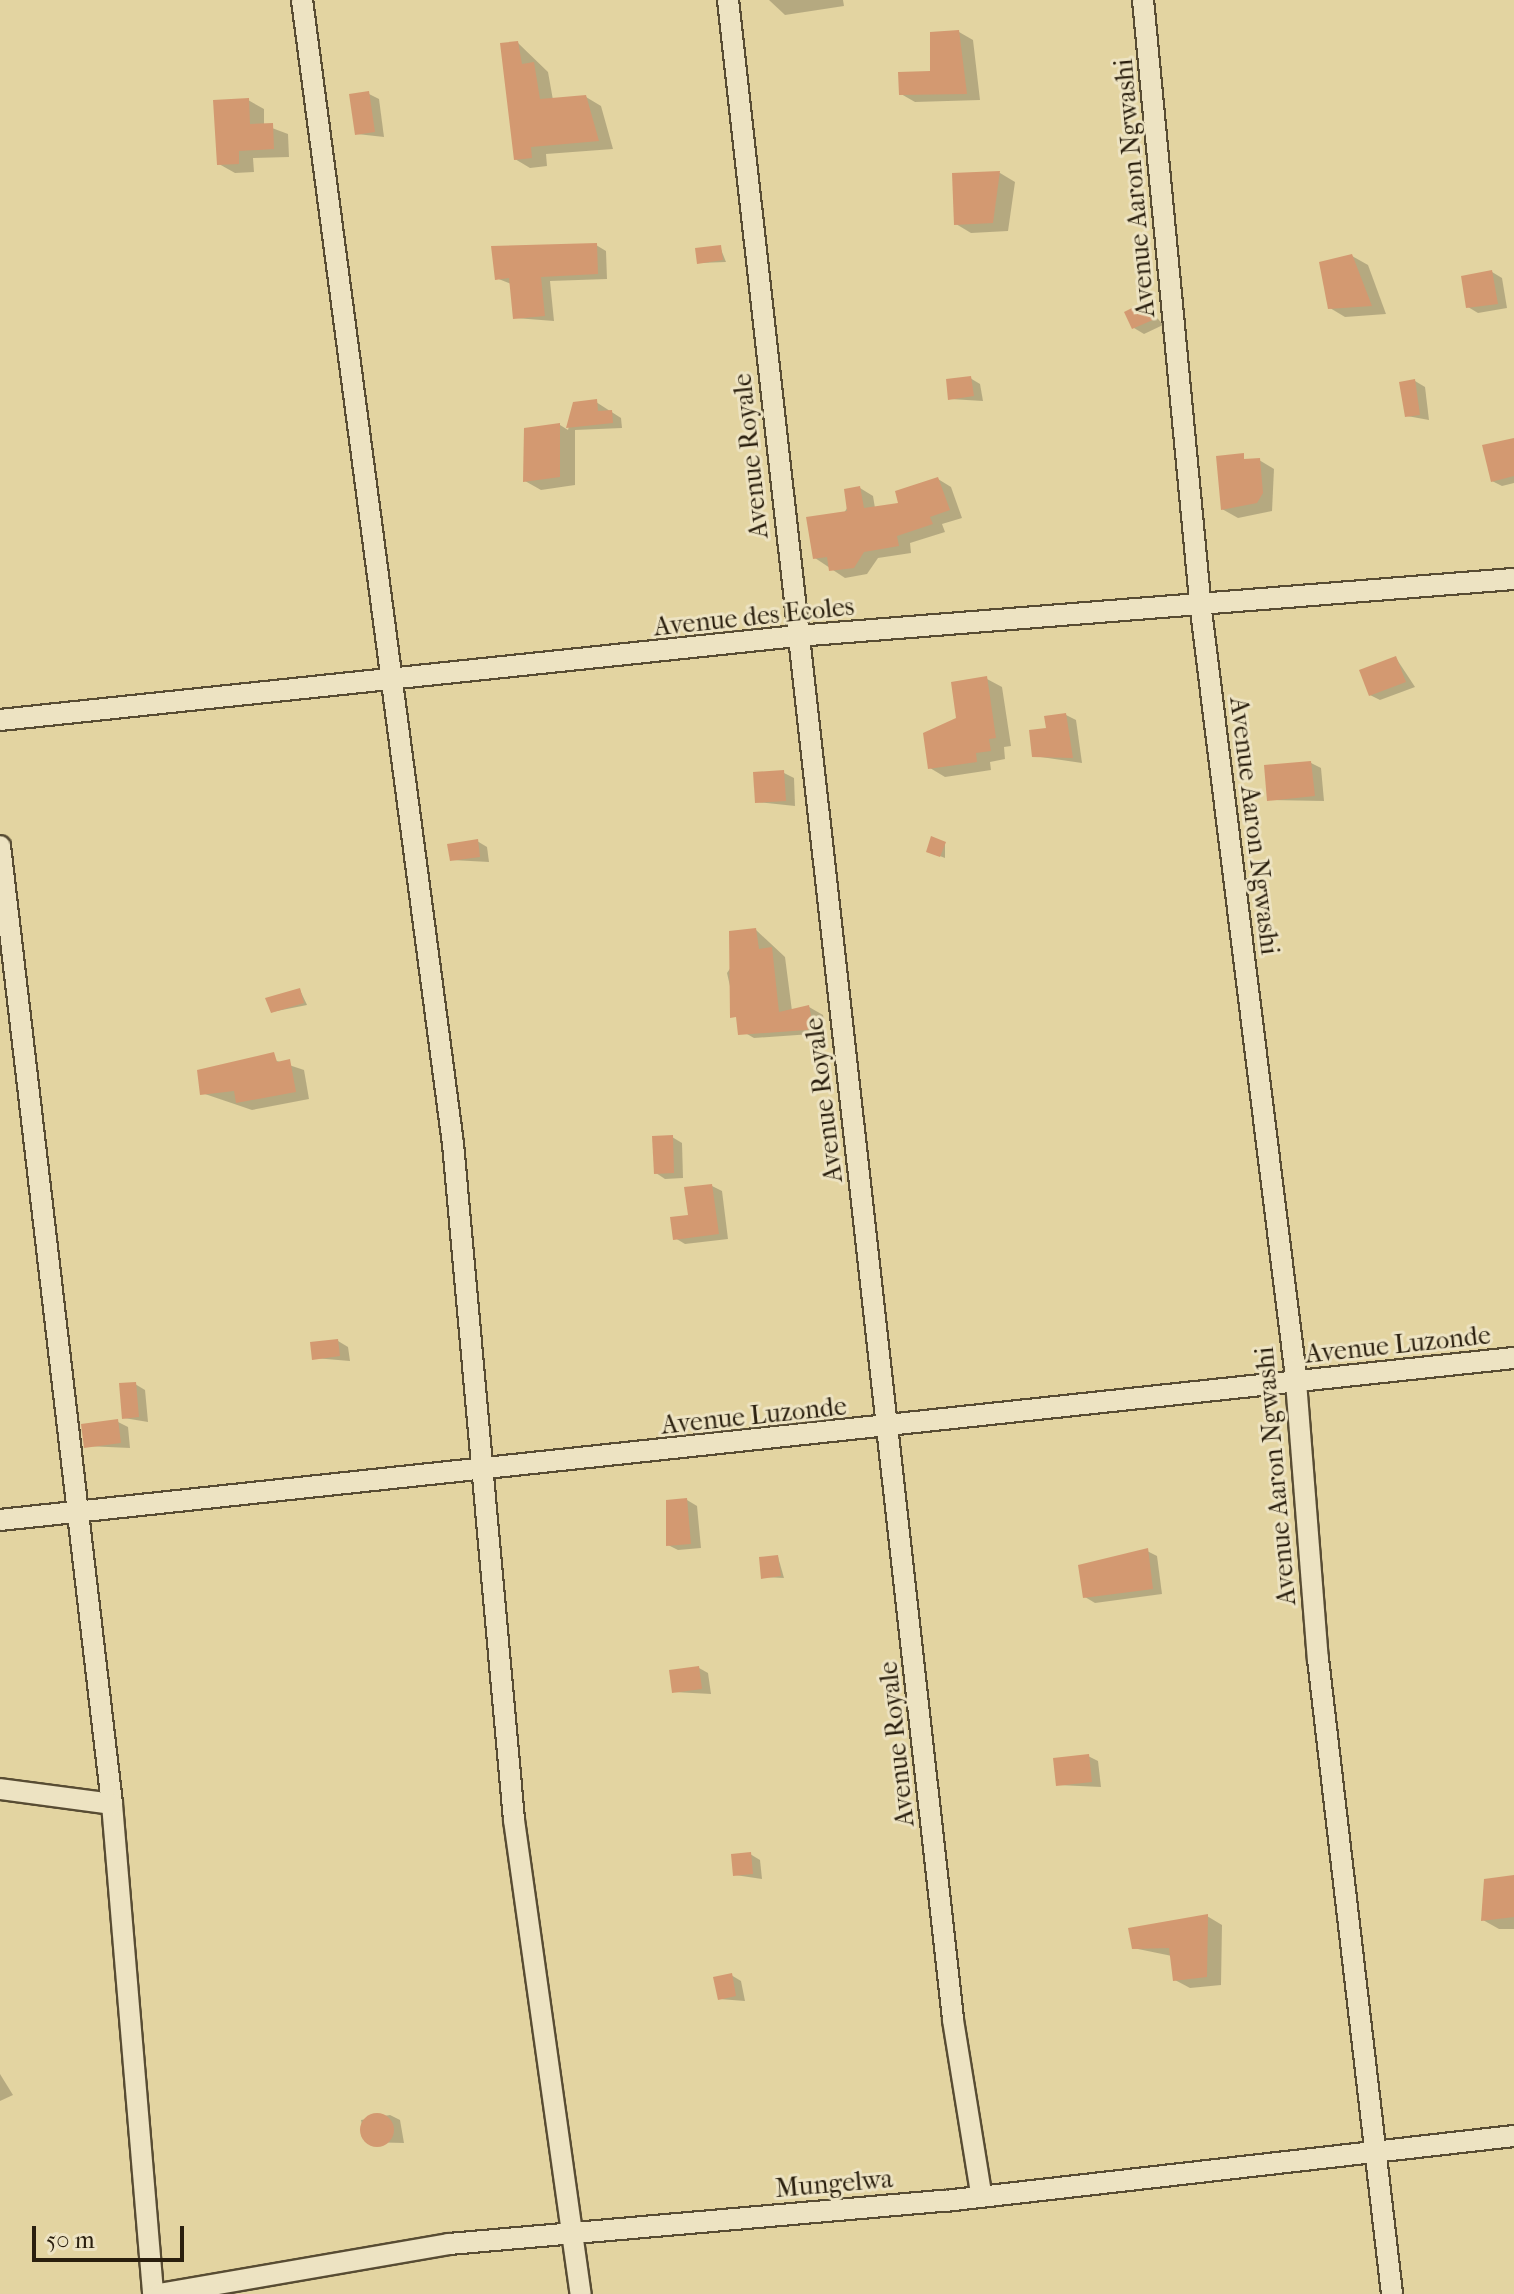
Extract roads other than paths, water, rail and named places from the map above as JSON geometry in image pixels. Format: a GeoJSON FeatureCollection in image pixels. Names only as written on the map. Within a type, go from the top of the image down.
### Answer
{"type":"FeatureCollection","features":[{"type":"Feature","properties":{"kind":"street"},"geometry":{"type":"LineString","coordinates":[[302,0],[453,1144],[480,1472],[514,1820],[581,2294]]}},
{"type":"Feature","properties":{"kind":"street","name":"Avenue Royale"},"geometry":{"type":"LineString","coordinates":[[728,0],[953,2020],[981,2193]]}},
{"type":"Feature","properties":{"kind":"street","name":"Avenue Aaron Ngwashi"},"geometry":{"type":"LineString","coordinates":[[1143,0],[1201,610],[1296,1382],[1318,1659],[1379,2152],[1392,2294]]}},
{"type":"Feature","properties":{"kind":"street","name":"Avenue des Ecoles"},"geometry":{"type":"LineString","coordinates":[[0,720],[797,636],[1201,610],[1514,579]]}},
{"type":"Feature","properties":{"kind":"street"},"geometry":{"type":"LineString","coordinates":[[0,846],[112,1804],[153,2294]]}},
{"type":"Feature","properties":{"kind":"street","name":"Avenue Luzonde"},"geometry":{"type":"LineString","coordinates":[[0,1520],[480,1472],[1514,1358]]}},
{"type":"Feature","properties":{"kind":"street"},"geometry":{"type":"LineString","coordinates":[[0,1789],[112,1804]]}},
{"type":"Feature","properties":{"kind":"street","name":"Mungelwa"},"geometry":{"type":"LineString","coordinates":[[160,2294],[449,2244],[981,2193],[1514,2136]]}}]}
